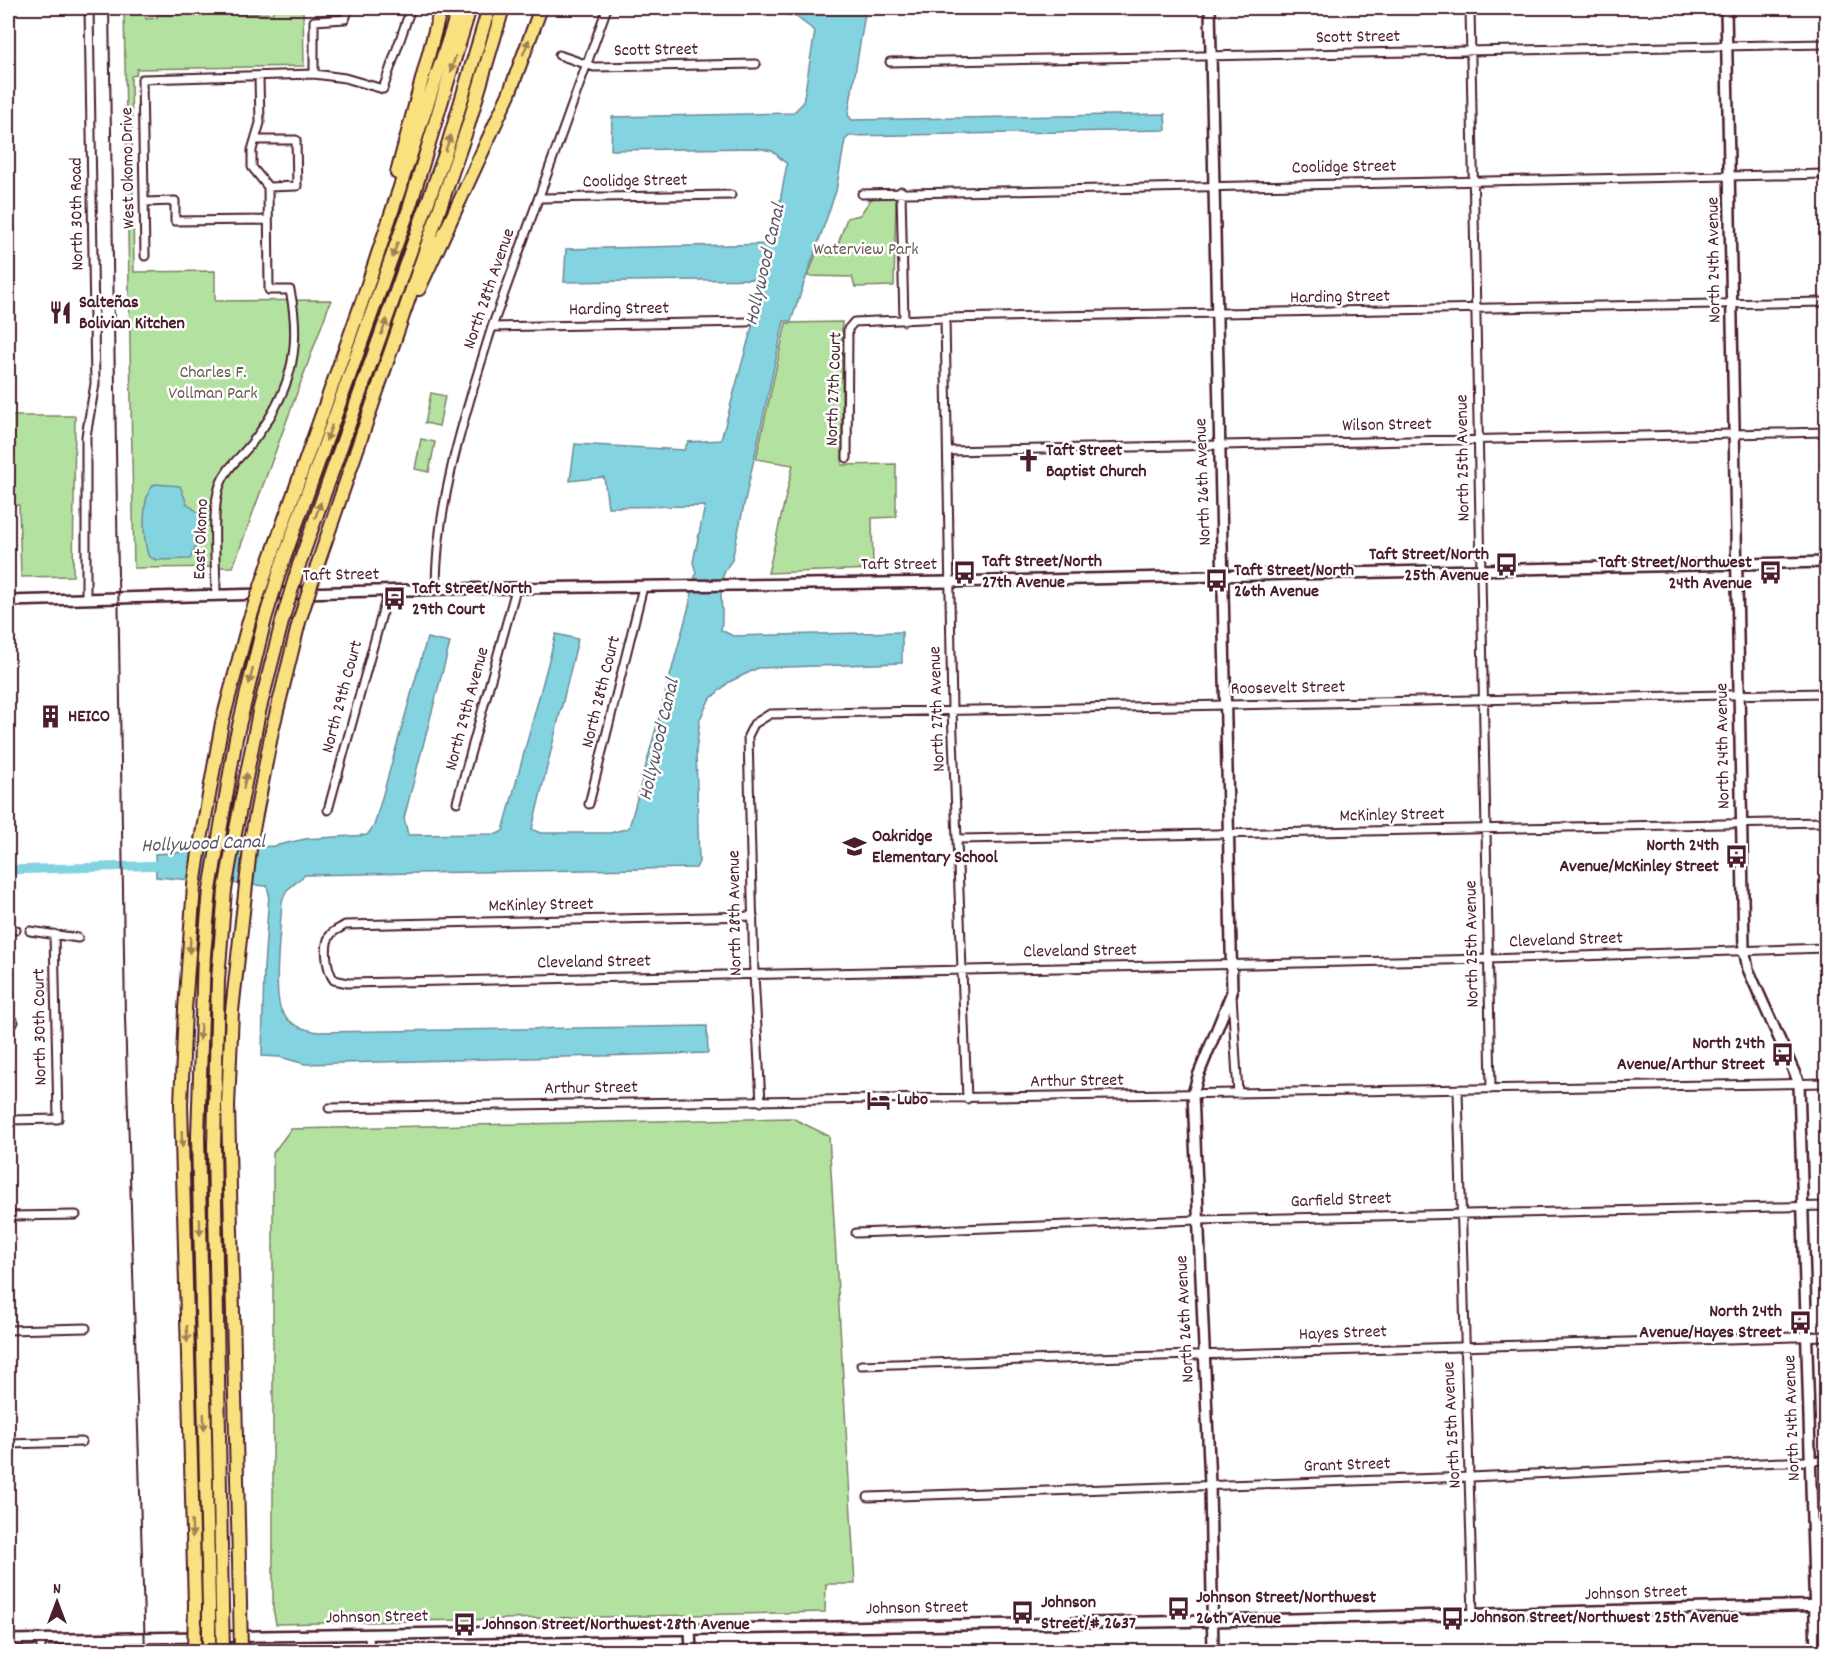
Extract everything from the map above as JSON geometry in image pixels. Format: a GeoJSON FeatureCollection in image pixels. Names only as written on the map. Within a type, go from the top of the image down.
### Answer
{"type":"FeatureCollection","features":[{"type":"Feature","properties":{"kind":"highway"},"geometry":{"type":"LineString","coordinates":[[364,296],[441,8]]}},
{"type":"Feature","properties":{"kind":"highway"},"geometry":{"type":"LineString","coordinates":[[194,1652],[195,1605],[181,1104],[194,886],[201,840],[222,723],[249,621],[364,296],[459,8]]}},
{"type":"Feature","properties":{"kind":"highway"},"geometry":{"type":"LineString","coordinates":[[209,1652],[198,1136],[199,1050],[210,890],[237,738],[265,619],[281,567],[409,209],[470,8]]}},
{"type":"Feature","properties":{"kind":"highway"},"geometry":{"type":"LineString","coordinates":[[223,1652],[214,1071],[225,890],[259,712],[283,618],[299,566],[446,151],[489,8]]}},
{"type":"Feature","properties":{"kind":"highway"},"geometry":{"type":"LineString","coordinates":[[241,1652],[228,1106],[231,1011],[243,891],[251,840],[272,731],[299,622],[468,126],[503,8]]}},
{"type":"Feature","properties":{"kind":"highway"},"geometry":{"type":"LineString","coordinates":[[406,310],[428,273],[509,94],[541,8]]}},
{"type":"Feature","properties":{"kind":"street","name":"North 30th Road"},"geometry":{"type":"LineString","coordinates":[[86,599],[86,436],[95,384],[89,8]]}},
{"type":"Feature","properties":{"kind":"street"},"geometry":{"type":"LineString","coordinates":[[314,74],[314,21],[345,19],[349,8]]}},
{"type":"Feature","properties":{"kind":"street"},"geometry":{"type":"LineString","coordinates":[[144,202],[175,201],[175,221],[268,220],[268,187],[252,167],[252,150],[260,123],[259,77],[314,74],[345,78],[383,90],[411,8]]}},
{"type":"Feature","properties":{"kind":"street","name":"North 28th Avenue"},"geometry":{"type":"LineString","coordinates":[[436,589],[438,549],[445,506],[464,423],[492,327],[607,8]]}},
{"type":"Feature","properties":{"kind":"street","name":"North 26th Avenue"},"geometry":{"type":"LineString","coordinates":[[1210,8],[1218,315],[1218,444],[1228,705],[1231,964],[1238,1094]]}},
{"type":"Feature","properties":{"kind":"street","name":"North 25th Avenue"},"geometry":{"type":"LineString","coordinates":[[1470,8],[1491,1089]]}},
{"type":"Feature","properties":{"kind":"street","name":"North 24th Avenue"},"geometry":{"type":"LineString","coordinates":[[1726,8],[1744,949],[1748,969],[1799,1083],[1816,1652]]}},
{"type":"Feature","properties":{"kind":"street","name":"Scott Street"},"geometry":{"type":"LineString","coordinates":[[890,62],[1827,44]]}},
{"type":"Feature","properties":{"kind":"street","name":"Scott Street"},"geometry":{"type":"LineString","coordinates":[[559,54],[594,67],[756,64]]}},
{"type":"Feature","properties":{"kind":"street","name":"West Okomo Drive"},"geometry":{"type":"LineString","coordinates":[[145,256],[142,79],[259,77]]}},
{"type":"Feature","properties":{"kind":"street"},"geometry":{"type":"LineString","coordinates":[[256,140],[296,140],[297,186],[268,187]]}},
{"type":"Feature","properties":{"kind":"street","name":"Coolidge Street"},"geometry":{"type":"LineString","coordinates":[[862,194],[901,191],[1827,174]]}},
{"type":"Feature","properties":{"kind":"street"},"geometry":{"type":"LineString","coordinates":[[901,191],[904,321]]}},
{"type":"Feature","properties":{"kind":"street","name":"Coolidge Street"},"geometry":{"type":"LineString","coordinates":[[539,198],[731,195]]}},
{"type":"Feature","properties":{"kind":"street","name":"East Okomo"},"geometry":{"type":"LineString","coordinates":[[216,595],[219,487],[229,468],[250,445],[274,412],[286,384],[296,350],[297,332],[290,290],[269,290],[268,220]]}},
{"type":"Feature","properties":{"kind":"street","name":"Harding Street"},"geometry":{"type":"LineString","coordinates":[[854,322],[945,318],[1218,315],[1827,302]]}},
{"type":"Feature","properties":{"kind":"street","name":"North 27th Avenue"},"geometry":{"type":"LineString","coordinates":[[945,318],[952,710],[959,839],[967,1099]]}},
{"type":"Feature","properties":{"kind":"street","name":"Harding Street"},"geometry":{"type":"LineString","coordinates":[[492,327],[747,322]]}},
{"type":"Feature","properties":{"kind":"street","name":"North 27th Court"},"geometry":{"type":"LineString","coordinates":[[847,458],[849,329],[854,322]]}},
{"type":"Feature","properties":{"kind":"street","name":"Wilson Street"},"geometry":{"type":"LineString","coordinates":[[949,451],[1827,432]]}},
{"type":"Feature","properties":{"kind":"street","name":"Taft Street"},"geometry":{"type":"LineString","coordinates":[[8,601],[436,589],[516,590],[950,582],[1827,562]]}},
{"type":"Feature","properties":{"kind":"street","name":"North 28th Court"},"geometry":{"type":"LineString","coordinates":[[589,804],[643,587]]}},
{"type":"Feature","properties":{"kind":"street","name":"North 29th Avenue"},"geometry":{"type":"LineString","coordinates":[[458,802],[516,590]]}},
{"type":"Feature","properties":{"kind":"street","name":"North 29th Court"},"geometry":{"type":"LineString","coordinates":[[328,810],[388,592]]}},
{"type":"Feature","properties":{"kind":"street","name":"Roosevelt Street"},"geometry":{"type":"LineString","coordinates":[[754,724],[770,714],[1827,693]]}},
{"type":"Feature","properties":{"kind":"street","name":"North 28th Avenue"},"geometry":{"type":"LineString","coordinates":[[754,724],[748,736],[754,975],[761,1102]]}},
{"type":"Feature","properties":{"kind":"street","name":"McKinley Street"},"geometry":{"type":"LineString","coordinates":[[959,839],[1827,822]]}},
{"type":"Feature","properties":{"kind":"street","name":"McKinley Street"},"geometry":{"type":"LineString","coordinates":[[334,980],[328,973],[327,941],[332,933],[345,925],[753,916]]}},
{"type":"Feature","properties":{"kind":"street"},"geometry":{"type":"LineString","coordinates":[[8,929],[16,930]]}},
{"type":"Feature","properties":{"kind":"street"},"geometry":{"type":"LineString","coordinates":[[30,932],[78,938]]}},
{"type":"Feature","properties":{"kind":"street","name":"North 30th Court"},"geometry":{"type":"LineString","coordinates":[[8,1120],[58,1119],[54,934]]}},
{"type":"Feature","properties":{"kind":"street","name":"Cleveland Street"},"geometry":{"type":"LineString","coordinates":[[334,980],[348,983],[754,975],[1489,959],[1827,948]]}},
{"type":"Feature","properties":{"kind":"street","name":"North 26th Avenue"},"geometry":{"type":"LineString","coordinates":[[1213,1652],[1210,1485],[1193,1094],[1232,992]]}},
{"type":"Feature","properties":{"kind":"street","name":"Arthur Street"},"geometry":{"type":"LineString","coordinates":[[329,1108],[1458,1091],[1827,1083]]}},
{"type":"Feature","properties":{"kind":"street","name":"North 25th Avenue"},"geometry":{"type":"LineString","coordinates":[[1458,1091],[1464,1345],[1471,1477],[1473,1615]]}},
{"type":"Feature","properties":{"kind":"street","name":"Garfield Street"},"geometry":{"type":"LineString","coordinates":[[856,1233],[1197,1220],[1827,1206]]}},
{"type":"Feature","properties":{"kind":"street"},"geometry":{"type":"LineString","coordinates":[[8,1216],[76,1215]]}},
{"type":"Feature","properties":{"kind":"street"},"geometry":{"type":"LineString","coordinates":[[8,1330],[86,1328]]}},
{"type":"Feature","properties":{"kind":"street","name":"Hayes Street"},"geometry":{"type":"LineString","coordinates":[[861,1365],[1464,1345],[1827,1336]]}},
{"type":"Feature","properties":{"kind":"street"},"geometry":{"type":"LineString","coordinates":[[8,1444],[82,1442]]}},
{"type":"Feature","properties":{"kind":"street","name":"Grant Street"},"geometry":{"type":"LineString","coordinates":[[868,1497],[1471,1477],[1827,1460]]}},
{"type":"Feature","properties":{"kind":"street","name":"Johnson Street"},"geometry":{"type":"LineString","coordinates":[[8,1640],[1212,1621],[1827,1605]]}},
{"type":"Feature","properties":{"kind":"street"},"geometry":{"type":"LineString","coordinates":[[690,1629],[691,1652]]}},
{"type":"Feature","properties":{"kind":"street"},"geometry":{"type":"LineString","coordinates":[[369,1636],[370,1652]]}},
{"type":"Feature","properties":{"kind":"street"},"geometry":{"type":"LineString","coordinates":[[41,1640],[41,1652]]}},
{"type":"Feature","properties":{"kind":"green space","name":"Charles F. Vollman Park"},"geometry":{"type":"Polygon","coordinates":[[[124,8],[144,8],[146,19],[157,18],[157,15],[273,13],[273,8],[303,8],[304,66],[137,69],[136,75],[131,76],[134,272],[215,271],[215,301],[331,300],[233,567],[134,568],[124,8]]]}},
{"type":"Feature","properties":{"kind":"green space","name":"Waterview Park"},"geometry":{"type":"Polygon","coordinates":[[[883,196],[896,197],[894,286],[855,287],[852,277],[808,276],[816,254],[834,256],[847,218],[860,215],[871,199],[883,196]]]}},
{"type":"Feature","properties":{"kind":"green space"},"geometry":{"type":"Polygon","coordinates":[[[842,322],[842,465],[896,464],[896,517],[872,518],[873,569],[768,573],[793,465],[756,459],[786,323],[842,322]]]}},
{"type":"Feature","properties":{"kind":"green space"},"geometry":{"type":"Polygon","coordinates":[[[431,393],[445,396],[439,426],[425,423],[431,393]]]}},
{"type":"Feature","properties":{"kind":"green space"},"geometry":{"type":"Polygon","coordinates":[[[8,416],[75,416],[73,576],[21,577],[19,505],[13,505],[8,494],[8,416]]]}},
{"type":"Feature","properties":{"kind":"green space"},"geometry":{"type":"Polygon","coordinates":[[[421,439],[435,442],[429,472],[415,469],[421,439]]]}},
{"type":"Feature","properties":{"kind":"green space"},"geometry":{"type":"Polygon","coordinates":[[[792,1118],[829,1136],[855,1584],[826,1584],[825,1612],[276,1624],[273,1608],[273,1153],[291,1129],[792,1118]]]}},
{"type":"Feature","properties":{"kind":"water"},"geometry":{"type":"Polygon","coordinates":[[[658,8],[866,8],[848,115],[852,120],[1165,114],[1166,130],[849,136],[845,140],[836,191],[791,321],[784,321],[732,560],[726,569],[721,586],[721,630],[733,636],[902,632],[902,663],[758,668],[729,682],[709,700],[700,719],[696,752],[699,862],[696,868],[305,875],[287,890],[282,901],[277,975],[279,1003],[286,1017],[293,1024],[302,1028],[318,1032],[707,1026],[708,1053],[305,1064],[280,1057],[262,1056],[264,967],[269,894],[267,886],[156,877],[155,854],[274,846],[305,839],[367,835],[374,826],[427,638],[450,643],[404,818],[408,835],[497,834],[503,831],[556,634],[578,639],[532,829],[540,833],[610,833],[629,828],[689,606],[696,573],[693,562],[705,506],[608,507],[604,477],[570,481],[575,444],[684,450],[688,442],[721,440],[765,279],[564,282],[566,249],[772,244],[787,164],[772,151],[757,148],[611,150],[612,117],[793,113],[803,103],[815,31],[795,16],[763,11],[658,12],[658,8]]]}},
{"type":"Feature","properties":{"kind":"water"},"geometry":{"type":"Polygon","coordinates":[[[155,484],[180,486],[187,504],[199,513],[196,546],[190,559],[157,560],[149,557],[145,541],[144,518],[147,497],[155,484]]]}},
{"type":"Feature","properties":{"kind":"waterway","name":"Hollywood Canal"},"geometry":{"type":"LineString","coordinates":[[8,870],[167,865]]}},
{"type":"Feature","properties":{"kind":"railway"},"geometry":{"type":"LineString","coordinates":[[109,8],[125,1017],[145,1652]]}},
{"type":"Feature","properties":{"kind":"place","name":"Salteñas Bolivian Kitchen"},"geometry":{"type":"Point","coordinates":[61,313]}},
{"type":"Feature","properties":{"kind":"place","name":"Taft Street Baptist Church"},"geometry":{"type":"Point","coordinates":[1028,461]}},
{"type":"Feature","properties":{"kind":"place","name":"Taft Street/North 25th Avenue"},"geometry":{"type":"Point","coordinates":[1507,565]}},
{"type":"Feature","properties":{"kind":"place","name":"Taft Street/North 27th Avenue"},"geometry":{"type":"Point","coordinates":[964,572]}},
{"type":"Feature","properties":{"kind":"place","name":"Taft Street/Northwest 24th Avenue"},"geometry":{"type":"Point","coordinates":[1770,573]}},
{"type":"Feature","properties":{"kind":"place","name":"Taft Street/North 26th Avenue"},"geometry":{"type":"Point","coordinates":[1216,581]}},
{"type":"Feature","properties":{"kind":"place","name":"Taft Street/North 29th Court"},"geometry":{"type":"Point","coordinates":[394,599]}},
{"type":"Feature","properties":{"kind":"place","name":"HEICO"},"geometry":{"type":"Point","coordinates":[50,717]}},
{"type":"Feature","properties":{"kind":"place","name":"Oakridge Elementary School"},"geometry":{"type":"Point","coordinates":[854,847]}},
{"type":"Feature","properties":{"kind":"place","name":"North 24th Avenue/McKinley Street"},"geometry":{"type":"Point","coordinates":[1737,856]}},
{"type":"Feature","properties":{"kind":"place","name":"North 24th Avenue/Arthur Street"},"geometry":{"type":"Point","coordinates":[1783,1054]}},
{"type":"Feature","properties":{"kind":"place","name":"Lubo"},"geometry":{"type":"Point","coordinates":[879,1100]}},
{"type":"Feature","properties":{"kind":"place","name":"North 24th Avenue/Hayes Street"},"geometry":{"type":"Point","coordinates":[1800,1322]}},
{"type":"Feature","properties":{"kind":"place","name":"Johnson Street/Northwest 26th Avenue"},"geometry":{"type":"Point","coordinates":[1178,1608]}},
{"type":"Feature","properties":{"kind":"place","name":"Johnson Street/# 2637"},"geometry":{"type":"Point","coordinates":[1023,1613]}},
{"type":"Feature","properties":{"kind":"place","name":"Johnson Street/Northwest 25th Avenue"},"geometry":{"type":"Point","coordinates":[1452,1618]}},
{"type":"Feature","properties":{"kind":"place","name":"Johnson Street/Northwest 28th Avenue"},"geometry":{"type":"Point","coordinates":[464,1625]}}]}
